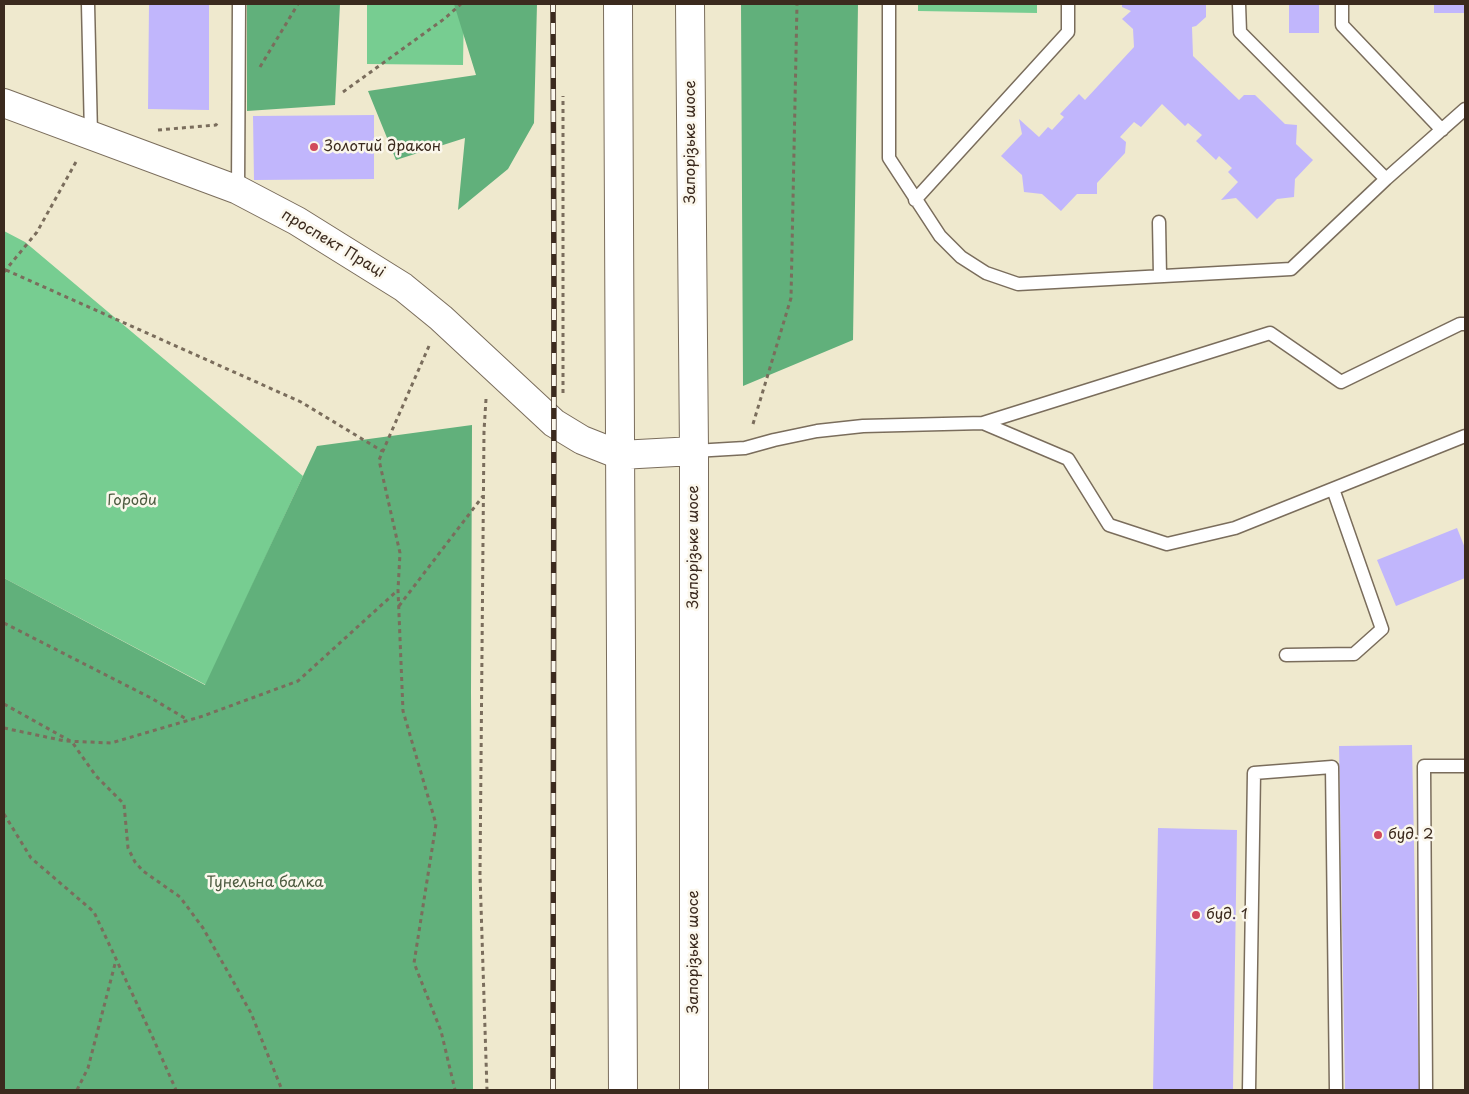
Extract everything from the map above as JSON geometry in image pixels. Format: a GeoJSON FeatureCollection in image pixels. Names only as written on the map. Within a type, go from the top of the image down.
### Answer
{"type":"FeatureCollection","features":[{"type":"Feature","properties":{"kind":"main road"},"geometry":{"type":"LineString","coordinates":[[618,4],[624,1090]]}},
{"type":"Feature","properties":{"kind":"main road","name":"Запорізьке шосе"},"geometry":{"type":"LineString","coordinates":[[690,4],[694,451],[694,1090]]}},
{"type":"Feature","properties":{"kind":"main road","name":"проспект Праці"},"geometry":{"type":"LineString","coordinates":[[4,103],[238,190],[297,221],[403,287],[441,318],[554,423],[582,440],[620,455]]}},
{"type":"Feature","properties":{"kind":"main road"},"geometry":{"type":"LineString","coordinates":[[620,455],[694,451]]}},
{"type":"Feature","properties":{"kind":"lane"},"geometry":{"type":"LineString","coordinates":[[88,4],[91,135]]}},
{"type":"Feature","properties":{"kind":"lane"},"geometry":{"type":"LineString","coordinates":[[238,4],[238,190]]}},
{"type":"Feature","properties":{"kind":"lane"},"geometry":{"type":"LineString","coordinates":[[889,4],[889,158],[940,236],[961,257],[986,273],[1018,284],[1291,270],[1386,179],[1465,109]]}},
{"type":"Feature","properties":{"kind":"lane"},"geometry":{"type":"LineString","coordinates":[[916,200],[1068,32],[1068,4]]}},
{"type":"Feature","properties":{"kind":"lane"},"geometry":{"type":"LineString","coordinates":[[1239,4],[1240,32],[1386,179]]}},
{"type":"Feature","properties":{"kind":"lane"},"geometry":{"type":"LineString","coordinates":[[1342,4],[1342,25],[1442,130]]}},
{"type":"Feature","properties":{"kind":"lane"},"geometry":{"type":"LineString","coordinates":[[1159,222],[1160,276]]}},
{"type":"Feature","properties":{"kind":"lane"},"geometry":{"type":"LineString","coordinates":[[694,451],[746,448],[817,431],[863,426],[983,423],[1270,333],[1341,382],[1460,324],[1465,324]]}},
{"type":"Feature","properties":{"kind":"lane"},"geometry":{"type":"LineString","coordinates":[[983,423],[1068,459],[1109,525],[1166,544],[1235,528],[1465,436]]}},
{"type":"Feature","properties":{"kind":"lane"},"geometry":{"type":"LineString","coordinates":[[1286,655],[1354,654],[1382,629],[1334,489]]}},
{"type":"Feature","properties":{"kind":"lane"},"geometry":{"type":"LineString","coordinates":[[1426,1090],[1424,766],[1465,766]]}},
{"type":"Feature","properties":{"kind":"lane"},"geometry":{"type":"LineString","coordinates":[[1249,1090],[1254,773],[1332,767],[1336,1090]]}},
{"type":"Feature","properties":{"kind":"path"},"geometry":{"type":"LineString","coordinates":[[149,130],[216,124],[261,65],[298,4]]}},
{"type":"Feature","properties":{"kind":"path"},"geometry":{"type":"LineString","coordinates":[[344,92],[444,19],[461,4]]}},
{"type":"Feature","properties":{"kind":"path"},"geometry":{"type":"LineString","coordinates":[[746,448],[791,298],[797,4]]}},
{"type":"Feature","properties":{"kind":"path"},"geometry":{"type":"LineString","coordinates":[[563,96],[563,428]]}},
{"type":"Feature","properties":{"kind":"path"},"geometry":{"type":"LineString","coordinates":[[91,135],[37,232],[5,271],[300,402],[382,451]]}},
{"type":"Feature","properties":{"kind":"path"},"geometry":{"type":"LineString","coordinates":[[441,318],[379,460],[400,554],[398,606],[403,711],[436,824],[414,963],[441,1031],[455,1090]]}},
{"type":"Feature","properties":{"kind":"path"},"geometry":{"type":"LineString","coordinates":[[487,1090],[480,875],[484,431],[488,362]]}},
{"type":"Feature","properties":{"kind":"path"},"geometry":{"type":"LineString","coordinates":[[398,606],[484,496]]}},
{"type":"Feature","properties":{"kind":"path"},"geometry":{"type":"LineString","coordinates":[[4,728],[65,742],[112,743],[188,720],[298,682],[398,590]]}},
{"type":"Feature","properties":{"kind":"path"},"geometry":{"type":"LineString","coordinates":[[4,623],[151,698],[188,720]]}},
{"type":"Feature","properties":{"kind":"path"},"geometry":{"type":"LineString","coordinates":[[4,704],[72,742],[96,776],[124,804],[128,848],[135,862],[143,871],[180,897],[203,928],[251,1013],[282,1090]]}},
{"type":"Feature","properties":{"kind":"path"},"geometry":{"type":"LineString","coordinates":[[4,814],[31,858],[94,912],[176,1090]]}},
{"type":"Feature","properties":{"kind":"path"},"geometry":{"type":"LineString","coordinates":[[77,1090],[88,1068],[116,959]]}},
{"type":"Feature","properties":{"kind":"green space"},"geometry":{"type":"Polygon","coordinates":[[[247,4],[340,4],[335,105],[247,111],[247,4]]]}},
{"type":"Feature","properties":{"kind":"green space"},"geometry":{"type":"Polygon","coordinates":[[[367,4],[464,4],[463,65],[367,64],[367,4]]]}},
{"type":"Feature","properties":{"kind":"green space"},"geometry":{"type":"Polygon","coordinates":[[[454,4],[537,4],[534,123],[508,169],[458,210],[465,138],[396,160],[368,91],[476,75],[454,4]]]}},
{"type":"Feature","properties":{"kind":"green space"},"geometry":{"type":"Polygon","coordinates":[[[741,4],[858,4],[853,340],[743,386],[741,4]]]}},
{"type":"Feature","properties":{"kind":"green space"},"geometry":{"type":"Polygon","coordinates":[[[918,4],[1037,4],[1037,13],[918,11],[918,4]]]}},
{"type":"Feature","properties":{"kind":"green space","name":"Городи"},"geometry":{"type":"Polygon","coordinates":[[[4,231],[25,242],[303,476],[206,685],[4,578],[4,231]]]}},
{"type":"Feature","properties":{"kind":"green space","name":"Тунельна балка"},"geometry":{"type":"Polygon","coordinates":[[[472,425],[473,1090],[4,1090],[4,578],[205,685],[317,446],[472,425]]]}},
{"type":"Feature","properties":{"kind":"building"},"geometry":{"type":"Polygon","coordinates":[[[149,4],[209,4],[209,110],[148,109],[149,4]]]}},
{"type":"Feature","properties":{"kind":"building"},"geometry":{"type":"Polygon","coordinates":[[[1122,4],[1206,4],[1206,17],[1196,26],[1192,27],[1193,56],[1239,100],[1244,95],[1255,95],[1285,124],[1297,125],[1296,144],[1313,160],[1295,179],[1294,197],[1277,199],[1257,219],[1236,198],[1221,200],[1238,182],[1228,172],[1232,168],[1219,156],[1216,160],[1196,141],[1202,135],[1188,123],[1185,126],[1162,104],[1141,127],[1134,122],[1120,137],[1126,142],[1125,153],[1097,183],[1097,194],[1077,194],[1061,211],[1042,194],[1024,192],[1022,175],[1001,156],[1022,134],[1019,119],[1039,137],[1048,127],[1052,130],[1064,117],[1060,114],[1079,94],[1085,100],[1134,47],[1133,29],[1122,19],[1131,11],[1122,7],[1122,4]]]}},
{"type":"Feature","properties":{"kind":"building"},"geometry":{"type":"Polygon","coordinates":[[[1289,4],[1319,4],[1319,33],[1289,33],[1289,4]]]}},
{"type":"Feature","properties":{"kind":"building"},"geometry":{"type":"Polygon","coordinates":[[[1434,4],[1465,4],[1465,13],[1434,13],[1434,4]]]}},
{"type":"Feature","properties":{"kind":"building","name":"Золотий дракон"},"geometry":{"type":"Polygon","coordinates":[[[374,115],[374,179],[254,180],[253,116],[374,115]]]}},
{"type":"Feature","properties":{"kind":"building"},"geometry":{"type":"Polygon","coordinates":[[[1457,528],[1465,548],[1465,578],[1396,606],[1377,560],[1457,528]]]}},
{"type":"Feature","properties":{"kind":"building","name":"буд. 2"},"geometry":{"type":"Polygon","coordinates":[[[1412,745],[1419,1090],[1345,1090],[1339,746],[1412,745]]]}},
{"type":"Feature","properties":{"kind":"building","name":"буд. 1"},"geometry":{"type":"Polygon","coordinates":[[[1158,828],[1237,830],[1233,1090],[1153,1090],[1158,828]]]}},
{"type":"Feature","properties":{"kind":"railway"},"geometry":{"type":"LineString","coordinates":[[553,4],[553,1090]]}},
{"type":"Feature","properties":{"kind":"place","name":"Золотий дракон"},"geometry":{"type":"Point","coordinates":[314,147]}},
{"type":"Feature","properties":{"kind":"place","name":"буд. 2"},"geometry":{"type":"Point","coordinates":[1378,835]}},
{"type":"Feature","properties":{"kind":"place","name":"буд. 1"},"geometry":{"type":"Point","coordinates":[1196,915]}}]}
